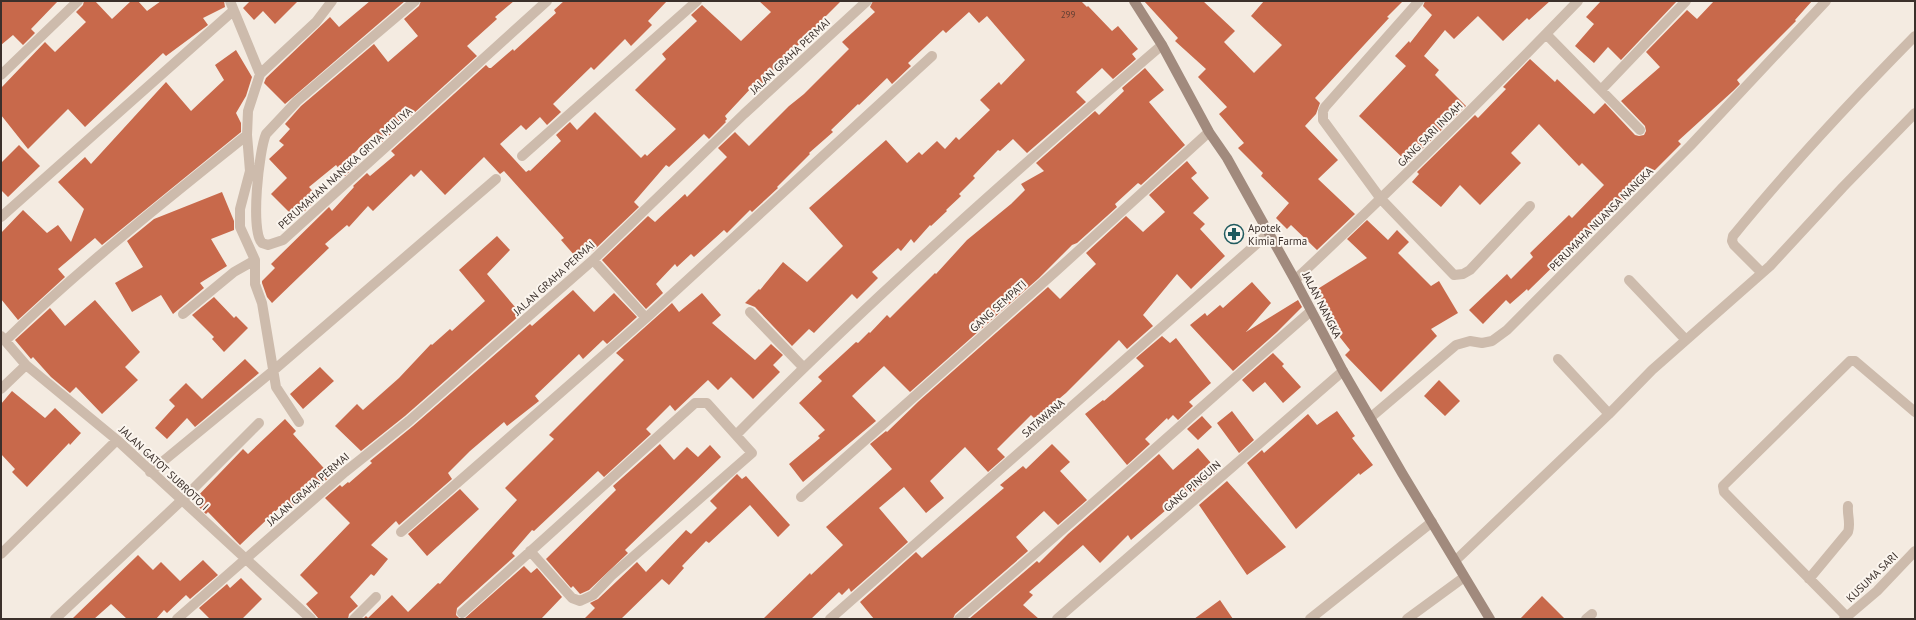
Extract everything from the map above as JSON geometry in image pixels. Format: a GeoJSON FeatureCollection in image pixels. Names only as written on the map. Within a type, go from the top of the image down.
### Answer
{"type":"FeatureCollection","features":[{"type":"Feature","properties":{"kind":"main road","name":"JALAN NANGKA"},"geometry":{"type":"LineString","coordinates":[[1136,2],[1162,45],[1209,132],[1227,158],[1270,233],[1343,371],[1456,562],[1463,578],[1490,619]]}},
{"type":"Feature","properties":{"kind":"street"},"geometry":{"type":"LineString","coordinates":[[1,75],[78,1]]}},
{"type":"Feature","properties":{"kind":"street"},"geometry":{"type":"LineString","coordinates":[[230,1],[260,74]]}},
{"type":"Feature","properties":{"kind":"street"},"geometry":{"type":"LineString","coordinates":[[299,422],[276,387],[262,303],[255,284],[255,260],[240,227],[240,209],[250,171],[247,135],[248,112],[260,74],[316,22],[332,1]]}},
{"type":"Feature","properties":{"kind":"street","name":"PERUMAHAN NANGKA GRIYA MULIYA"},"geometry":{"type":"LineString","coordinates":[[416,1],[297,101],[266,134],[263,140],[258,178],[255,222],[257,236],[262,243],[268,245],[283,240],[547,1]]}},
{"type":"Feature","properties":{"kind":"street"},"geometry":{"type":"LineString","coordinates":[[522,156],[697,1]]}},
{"type":"Feature","properties":{"kind":"street","name":"JALAN GRAHA PERMAI"},"geometry":{"type":"LineString","coordinates":[[177,619],[345,472],[415,417],[593,260],[744,114],[867,1]]}},
{"type":"Feature","properties":{"kind":"street"},"geometry":{"type":"LineString","coordinates":[[1420,1],[1325,107],[1323,111],[1323,120],[1381,199],[1454,275],[1463,274],[1470,270],[1530,206]]}},
{"type":"Feature","properties":{"kind":"street","name":"GANG SARI INDAH"},"geometry":{"type":"LineString","coordinates":[[1295,280],[1381,199],[1578,1]]}},
{"type":"Feature","properties":{"kind":"street"},"geometry":{"type":"LineString","coordinates":[[1601,90],[1686,1]]}},
{"type":"Feature","properties":{"kind":"street","name":"PERUMAHA NUANSA NANGKA"},"geometry":{"type":"LineString","coordinates":[[1370,418],[1456,345],[1470,341],[1482,343],[1492,341],[1507,330],[1690,146],[1826,1]]}},
{"type":"Feature","properties":{"kind":"street"},"geometry":{"type":"LineString","coordinates":[[1,217],[233,11]]}},
{"type":"Feature","properties":{"kind":"street"},"geometry":{"type":"LineString","coordinates":[[1546,34],[1640,130]]}},
{"type":"Feature","properties":{"kind":"street"},"geometry":{"type":"LineString","coordinates":[[1762,273],[1734,245],[1732,241],[1733,236],[1773,188],[1915,36]]}},
{"type":"Feature","properties":{"kind":"street"},"geometry":{"type":"LineString","coordinates":[[737,434],[803,367],[943,236],[1039,150],[1162,45]]}},
{"type":"Feature","properties":{"kind":"street"},"geometry":{"type":"LineString","coordinates":[[401,532],[646,318],[932,56]]}},
{"type":"Feature","properties":{"kind":"street"},"geometry":{"type":"LineString","coordinates":[[1456,562],[1609,414],[1652,370],[1762,273],[1915,113]]}},
{"type":"Feature","properties":{"kind":"street","name":"GANG SEMPATI"},"geometry":{"type":"LineString","coordinates":[[801,497],[1049,277],[1209,132]]}},
{"type":"Feature","properties":{"kind":"street"},"geometry":{"type":"LineString","coordinates":[[3,339],[118,240],[247,135]]}},
{"type":"Feature","properties":{"kind":"street"},"geometry":{"type":"LineString","coordinates":[[150,472],[274,370],[496,179]]}},
{"type":"Feature","properties":{"kind":"street","name":"SATAWANA"},"geometry":{"type":"LineString","coordinates":[[830,619],[1270,233]]}},
{"type":"Feature","properties":{"kind":"street"},"geometry":{"type":"LineString","coordinates":[[183,314],[234,272],[255,260]]}},
{"type":"Feature","properties":{"kind":"street"},"geometry":{"type":"LineString","coordinates":[[593,260],[646,318]]}},
{"type":"Feature","properties":{"kind":"street"},"geometry":{"type":"LineString","coordinates":[[1629,280],[1686,340]]}},
{"type":"Feature","properties":{"kind":"street"},"geometry":{"type":"LineString","coordinates":[[959,619],[1078,518],[1179,426],[1311,311]]}},
{"type":"Feature","properties":{"kind":"street"},"geometry":{"type":"LineString","coordinates":[[750,312],[803,367]]}},
{"type":"Feature","properties":{"kind":"street","name":"JALAN GATOT SUBROTO I"},"geometry":{"type":"LineString","coordinates":[[3,339],[26,365],[117,440],[244,559],[311,619]]}},
{"type":"Feature","properties":{"kind":"street"},"geometry":{"type":"LineString","coordinates":[[1558,359],[1609,414]]}},
{"type":"Feature","properties":{"kind":"street"},"geometry":{"type":"LineString","coordinates":[[1846,618],[1809,578],[1724,492],[1722,488],[1724,484],[1850,360],[1855,361],[1915,412]]}},
{"type":"Feature","properties":{"kind":"street"},"geometry":{"type":"LineString","coordinates":[[1,389],[26,365]]}},
{"type":"Feature","properties":{"kind":"street","name":"GANG PINGUIN"},"geometry":{"type":"LineString","coordinates":[[1057,619],[1343,371]]}},
{"type":"Feature","properties":{"kind":"street"},"geometry":{"type":"LineString","coordinates":[[462,613],[530,551],[695,403],[707,403],[737,434],[752,453],[617,571],[593,595],[580,601],[572,598],[530,551]]}},
{"type":"Feature","properties":{"kind":"street"},"geometry":{"type":"LineString","coordinates":[[55,619],[182,500],[259,423]]}},
{"type":"Feature","properties":{"kind":"street"},"geometry":{"type":"LineString","coordinates":[[1,554],[117,440]]}},
{"type":"Feature","properties":{"kind":"street"},"geometry":{"type":"LineString","coordinates":[[1809,578],[1848,532],[1850,524],[1847,517],[1848,506]]}},
{"type":"Feature","properties":{"kind":"street"},"geometry":{"type":"LineString","coordinates":[[1310,619],[1432,522]]}},
{"type":"Feature","properties":{"kind":"street","name":"KUSUMA SARI"},"geometry":{"type":"LineString","coordinates":[[1846,618],[1877,591],[1915,551]]}},
{"type":"Feature","properties":{"kind":"street"},"geometry":{"type":"LineString","coordinates":[[1407,619],[1463,578]]}},
{"type":"Feature","properties":{"kind":"street"},"geometry":{"type":"LineString","coordinates":[[354,619],[376,597]]}},
{"type":"Feature","properties":{"kind":"building"},"geometry":{"type":"Polygon","coordinates":[[[1,1],[58,1],[31,29],[35,33],[23,45],[13,35],[1,45],[1,1]]]}},
{"type":"Feature","properties":{"kind":"building"},"geometry":{"type":"Polygon","coordinates":[[[84,1],[95,1],[112,19],[131,1],[138,1],[147,11],[161,1],[224,1],[225,7],[203,18],[208,25],[166,56],[163,53],[85,127],[68,109],[28,149],[1,115],[1,88],[45,42],[55,52],[86,22],[76,12],[83,5],[84,1]]]}},
{"type":"Feature","properties":{"kind":"building"},"geometry":{"type":"Polygon","coordinates":[[[250,1],[298,1],[275,24],[263,11],[254,20],[243,8],[250,1]]]}},
{"type":"Feature","properties":{"kind":"building"},"geometry":{"type":"Polygon","coordinates":[[[370,1],[405,1],[285,104],[264,83],[266,78],[330,17],[339,27],[370,1]]]}},
{"type":"Feature","properties":{"kind":"building"},"geometry":{"type":"Polygon","coordinates":[[[421,1],[514,1],[495,17],[497,19],[467,46],[477,56],[382,142],[374,134],[352,155],[359,163],[345,176],[336,165],[309,187],[319,198],[296,219],[271,194],[287,178],[269,159],[284,145],[279,141],[290,129],[285,124],[301,106],[374,44],[388,62],[418,36],[404,19],[419,6],[421,1]]]}},
{"type":"Feature","properties":{"kind":"building"},"geometry":{"type":"Polygon","coordinates":[[[564,1],[667,1],[648,21],[652,25],[631,46],[625,39],[594,70],[591,67],[553,104],[561,112],[547,125],[540,117],[526,130],[521,125],[500,144],[526,172],[529,170],[530,171],[561,141],[556,135],[570,122],[577,130],[595,112],[641,158],[645,154],[647,156],[676,129],[635,90],[666,59],[662,54],[697,21],[691,15],[702,5],[741,41],[771,12],[759,1],[841,1],[822,20],[824,22],[809,37],[807,36],[772,72],[774,74],[759,91],[753,86],[725,116],[727,119],[725,121],[726,122],[709,139],[704,134],[669,167],[666,165],[634,202],[639,207],[593,251],[587,245],[575,256],[561,240],[564,238],[504,171],[500,174],[484,157],[445,195],[421,170],[414,177],[411,174],[373,211],[368,206],[349,227],[347,225],[325,244],[329,248],[272,303],[267,297],[262,283],[262,281],[275,268],[271,264],[329,207],[332,211],[354,187],[353,186],[367,173],[370,176],[395,155],[391,151],[486,65],[491,68],[513,49],[514,51],[556,13],[554,10],[564,1]]]}},
{"type":"Feature","properties":{"kind":"building"},"geometry":{"type":"Polygon","coordinates":[[[873,1],[1081,1],[1087,7],[1088,6],[1112,31],[1118,26],[1138,49],[1132,54],[1136,59],[1113,79],[1102,68],[1076,92],[1086,102],[1027,153],[1013,139],[1000,151],[998,150],[973,176],[975,178],[959,194],[961,196],[931,226],[930,225],[914,243],[911,239],[901,251],[898,248],[872,272],[878,278],[857,299],[852,294],[814,333],[809,329],[792,346],[755,307],[745,303],[759,289],[760,290],[783,262],[807,282],[843,246],[809,208],[886,140],[907,163],[919,152],[922,155],[937,141],[945,149],[956,137],[959,140],[990,110],[980,100],[999,82],[1001,85],[1025,60],[987,16],[979,23],[969,12],[946,33],[943,30],[908,63],[911,66],[892,84],[887,78],[859,105],[858,104],[831,130],[833,132],[809,153],[810,154],[777,187],[778,188],[752,212],[750,210],[727,233],[724,230],[694,257],[691,254],[677,267],[675,264],[656,284],[663,293],[646,309],[602,260],[648,216],[655,222],[685,194],[687,197],[727,157],[718,148],[735,132],[749,146],[789,106],[804,94],[849,49],[842,42],[875,12],[870,7],[873,1]]]}},
{"type":"Feature","properties":{"kind":"building"},"geometry":{"type":"Polygon","coordinates":[[[1144,1],[1203,1],[1235,31],[1224,42],[1254,73],[1282,45],[1251,16],[1264,1],[1403,1],[1315,98],[1320,103],[1316,114],[1305,126],[1338,160],[1318,179],[1355,214],[1317,250],[1291,225],[1287,229],[1276,218],[1289,203],[1261,176],[1263,173],[1238,148],[1244,143],[1219,114],[1227,107],[1198,77],[1206,69],[1175,41],[1178,38],[1144,1]]]}},
{"type":"Feature","properties":{"kind":"building"},"geometry":{"type":"Polygon","coordinates":[[[1425,1],[1550,1],[1529,20],[1527,18],[1503,41],[1478,16],[1454,39],[1445,30],[1424,56],[1439,70],[1435,75],[1466,106],[1408,163],[1359,116],[1406,66],[1395,56],[1409,41],[1410,43],[1432,15],[1423,6],[1425,1]]]}},
{"type":"Feature","properties":{"kind":"building"},"geometry":{"type":"Polygon","coordinates":[[[1601,1],[1677,1],[1621,60],[1608,47],[1594,63],[1575,46],[1594,24],[1586,17],[1601,1]]]}},
{"type":"Feature","properties":{"kind":"building"},"geometry":{"type":"Polygon","coordinates":[[[1714,1],[1812,1],[1795,20],[1796,21],[1737,80],[1740,84],[1678,141],[1681,144],[1619,206],[1617,204],[1528,291],[1527,289],[1510,304],[1506,300],[1483,324],[1469,310],[1507,274],[1511,279],[1533,257],[1530,253],[1569,215],[1572,218],[1604,185],[1582,163],[1579,166],[1539,124],[1511,153],[1521,163],[1480,205],[1460,185],[1441,207],[1412,182],[1419,174],[1417,172],[1475,115],[1478,118],[1506,89],[1503,87],[1530,59],[1555,82],[1557,79],[1594,114],[1605,103],[1635,135],[1644,135],[1646,131],[1645,126],[1621,101],[1660,67],[1646,52],[1687,10],[1697,19],[1714,1]]]}},
{"type":"Feature","properties":{"kind":"building"},"geometry":{"type":"Polygon","coordinates":[[[236,50],[252,77],[246,96],[236,113],[241,123],[241,132],[102,245],[95,238],[58,269],[65,277],[18,320],[1,299],[1,233],[23,210],[47,233],[58,225],[71,242],[84,209],[58,182],[85,157],[91,164],[166,82],[191,111],[224,80],[215,65],[236,50]]]}},
{"type":"Feature","properties":{"kind":"building"},"geometry":{"type":"Polygon","coordinates":[[[1145,68],[1164,90],[1149,102],[1185,145],[1141,185],[1138,183],[1115,204],[1117,207],[1077,243],[1072,245],[1039,278],[910,392],[884,366],[852,396],[876,421],[803,482],[789,464],[820,438],[818,436],[825,430],[799,403],[822,381],[818,377],[856,342],[858,343],[869,332],[870,333],[887,315],[890,318],[935,273],[936,274],[967,240],[1011,204],[1025,190],[1021,184],[1044,171],[1036,163],[1095,111],[1099,115],[1124,91],[1122,88],[1145,68]]]}},
{"type":"Feature","properties":{"kind":"building"},"geometry":{"type":"Polygon","coordinates":[[[19,145],[40,166],[8,197],[1,190],[1,163],[19,145]]]}},
{"type":"Feature","properties":{"kind":"building"},"geometry":{"type":"Polygon","coordinates":[[[1187,161],[1197,173],[1191,178],[1209,198],[1193,213],[1205,224],[1200,229],[1225,256],[1191,289],[1177,274],[1143,315],[1153,326],[1127,349],[1119,340],[1066,393],[1035,419],[1031,415],[997,449],[1005,457],[988,472],[965,447],[930,481],[944,498],[926,513],[904,487],[879,508],[908,542],[851,592],[849,588],[842,595],[839,592],[811,619],[763,619],[810,573],[811,575],[843,545],[826,527],[892,469],[870,444],[886,431],[887,432],[919,401],[1048,287],[1060,299],[1096,264],[1086,253],[1126,216],[1143,232],[1165,212],[1149,195],[1187,161]]]}},
{"type":"Feature","properties":{"kind":"building"},"geometry":{"type":"Polygon","coordinates":[[[222,192],[234,221],[234,230],[211,239],[227,266],[200,283],[204,288],[173,314],[161,295],[132,312],[115,283],[143,267],[127,241],[154,219],[222,192]]]}},
{"type":"Feature","properties":{"kind":"building"},"geometry":{"type":"Polygon","coordinates":[[[1367,220],[1388,240],[1397,230],[1409,242],[1398,253],[1431,286],[1439,281],[1458,313],[1431,329],[1437,336],[1381,392],[1345,355],[1350,350],[1331,326],[1336,322],[1316,290],[1367,258],[1347,239],[1367,220]]]}},
{"type":"Feature","properties":{"kind":"building"},"geometry":{"type":"Polygon","coordinates":[[[497,236],[510,250],[487,274],[521,314],[405,416],[361,451],[335,426],[357,404],[363,410],[399,378],[431,344],[432,345],[450,329],[452,331],[485,301],[459,270],[497,236]]]}},
{"type":"Feature","properties":{"kind":"building"},"geometry":{"type":"Polygon","coordinates":[[[1252,282],[1271,303],[1246,332],[1298,300],[1302,307],[1277,332],[1233,371],[1190,325],[1205,313],[1207,316],[1220,305],[1223,308],[1252,282]]]}},
{"type":"Feature","properties":{"kind":"building"},"geometry":{"type":"Polygon","coordinates":[[[573,290],[594,312],[614,293],[637,317],[607,344],[603,340],[583,359],[579,354],[535,396],[539,401],[507,426],[504,422],[470,451],[448,473],[452,479],[399,525],[396,521],[371,545],[388,559],[374,576],[371,574],[350,597],[358,606],[349,614],[348,619],[319,619],[306,604],[318,593],[300,575],[350,523],[325,498],[340,485],[342,487],[348,482],[349,483],[372,463],[370,461],[413,426],[530,324],[532,326],[573,290]]]}},
{"type":"Feature","properties":{"kind":"building"},"geometry":{"type":"Polygon","coordinates":[[[702,293],[721,315],[712,323],[755,360],[771,344],[783,355],[773,365],[780,372],[753,399],[731,377],[718,390],[708,380],[675,411],[670,405],[646,429],[651,434],[604,477],[598,471],[534,531],[532,530],[512,553],[515,556],[457,608],[456,615],[460,619],[363,619],[366,616],[368,618],[392,595],[408,612],[438,583],[440,584],[517,500],[505,488],[554,439],[549,435],[624,360],[616,353],[672,303],[679,312],[702,293]]]}},
{"type":"Feature","properties":{"kind":"building"},"geometry":{"type":"Polygon","coordinates":[[[214,297],[234,318],[236,316],[248,328],[224,352],[212,339],[214,337],[192,315],[214,297]]]}},
{"type":"Feature","properties":{"kind":"building"},"geometry":{"type":"Polygon","coordinates":[[[95,300],[140,352],[125,367],[138,380],[102,414],[76,387],[70,393],[51,377],[33,357],[31,359],[15,340],[50,308],[65,326],[95,300]]]}},
{"type":"Feature","properties":{"kind":"building"},"geometry":{"type":"Polygon","coordinates":[[[1162,336],[1170,343],[1176,338],[1211,383],[1189,402],[1193,406],[1178,420],[1173,415],[1168,420],[1167,418],[1145,439],[1150,444],[1127,465],[1085,414],[1103,400],[1104,401],[1144,366],[1136,358],[1162,336]]]}},
{"type":"Feature","properties":{"kind":"building"},"geometry":{"type":"Polygon","coordinates":[[[1273,353],[1284,364],[1282,366],[1301,387],[1283,403],[1265,382],[1253,392],[1242,380],[1273,353]]]}},
{"type":"Feature","properties":{"kind":"building"},"geometry":{"type":"Polygon","coordinates":[[[245,359],[259,373],[195,427],[187,418],[167,439],[155,428],[175,406],[169,400],[186,383],[202,399],[245,359]]]}},
{"type":"Feature","properties":{"kind":"building"},"geometry":{"type":"Polygon","coordinates":[[[320,367],[334,381],[303,409],[290,394],[320,367]]]}},
{"type":"Feature","properties":{"kind":"building"},"geometry":{"type":"Polygon","coordinates":[[[1439,380],[1460,401],[1445,416],[1424,396],[1439,380]]]}},
{"type":"Feature","properties":{"kind":"building"},"geometry":{"type":"Polygon","coordinates":[[[12,391],[45,418],[55,408],[81,433],[70,445],[69,443],[27,487],[12,472],[15,469],[1,454],[1,404],[12,391]]]}},
{"type":"Feature","properties":{"kind":"building"},"geometry":{"type":"Polygon","coordinates":[[[1232,411],[1254,440],[1239,453],[1217,423],[1232,411]]]}},
{"type":"Feature","properties":{"kind":"building"},"geometry":{"type":"Polygon","coordinates":[[[1337,411],[1355,436],[1352,438],[1373,465],[1360,475],[1359,473],[1296,529],[1247,463],[1262,450],[1264,453],[1308,414],[1317,425],[1337,411]]]}},
{"type":"Feature","properties":{"kind":"building"},"geometry":{"type":"Polygon","coordinates":[[[1202,416],[1212,427],[1198,440],[1187,429],[1202,416]]]}},
{"type":"Feature","properties":{"kind":"building"},"geometry":{"type":"Polygon","coordinates":[[[285,419],[296,431],[293,434],[331,476],[316,489],[313,486],[285,514],[279,508],[240,545],[208,512],[206,514],[193,501],[243,449],[248,454],[285,419]]]}},
{"type":"Feature","properties":{"kind":"building"},"geometry":{"type":"Polygon","coordinates":[[[660,444],[674,460],[687,447],[698,457],[710,445],[721,457],[625,550],[628,553],[589,590],[580,594],[573,586],[571,588],[546,559],[616,490],[613,486],[660,444]]]}},
{"type":"Feature","properties":{"kind":"building"},"geometry":{"type":"Polygon","coordinates":[[[1052,444],[1070,462],[1060,471],[1087,500],[1058,525],[1044,511],[1016,537],[1028,551],[955,614],[953,619],[874,619],[860,602],[916,552],[922,558],[1004,488],[1000,485],[1023,466],[1026,469],[1052,444]]]}},
{"type":"Feature","properties":{"kind":"building"},"geometry":{"type":"Polygon","coordinates":[[[1198,448],[1218,471],[1191,494],[1190,491],[1187,492],[1131,540],[1128,535],[1100,563],[1083,545],[1029,592],[1033,595],[1023,605],[1039,619],[969,619],[1037,561],[1039,563],[1068,534],[1159,454],[1173,470],[1198,448]]]}},
{"type":"Feature","properties":{"kind":"building"},"geometry":{"type":"Polygon","coordinates":[[[737,474],[742,479],[746,476],[790,525],[778,537],[750,505],[709,543],[706,541],[682,566],[684,568],[669,585],[662,579],[621,619],[584,619],[595,608],[590,603],[598,599],[637,562],[646,572],[686,530],[691,534],[717,508],[710,501],[737,474]]]}},
{"type":"Feature","properties":{"kind":"building"},"geometry":{"type":"Polygon","coordinates":[[[1227,481],[1286,547],[1247,575],[1199,505],[1227,481]]]}},
{"type":"Feature","properties":{"kind":"building"},"geometry":{"type":"Polygon","coordinates":[[[460,489],[479,509],[427,556],[408,534],[460,489]]]}},
{"type":"Feature","properties":{"kind":"building"},"geometry":{"type":"Polygon","coordinates":[[[138,555],[153,570],[161,562],[180,581],[203,560],[218,575],[190,599],[186,595],[167,613],[164,610],[156,619],[127,619],[111,604],[94,619],[72,619],[138,555]]]}},
{"type":"Feature","properties":{"kind":"building"},"geometry":{"type":"Polygon","coordinates":[[[524,566],[531,573],[537,568],[562,597],[541,619],[464,619],[524,566]]]}},
{"type":"Feature","properties":{"kind":"building"},"geometry":{"type":"Polygon","coordinates":[[[241,578],[262,599],[242,619],[210,619],[199,608],[227,584],[230,588],[241,578]]]}},
{"type":"Feature","properties":{"kind":"building"},"geometry":{"type":"Polygon","coordinates":[[[1542,596],[1565,619],[1520,619],[1542,596]]]}},
{"type":"Feature","properties":{"kind":"building"},"geometry":{"type":"Polygon","coordinates":[[[1220,600],[1233,619],[1194,619],[1220,600]]]}},
{"type":"Feature","properties":{"kind":"place","name":"Apotek Kimia Farma"},"geometry":{"type":"Point","coordinates":[1234,234]}}]}
